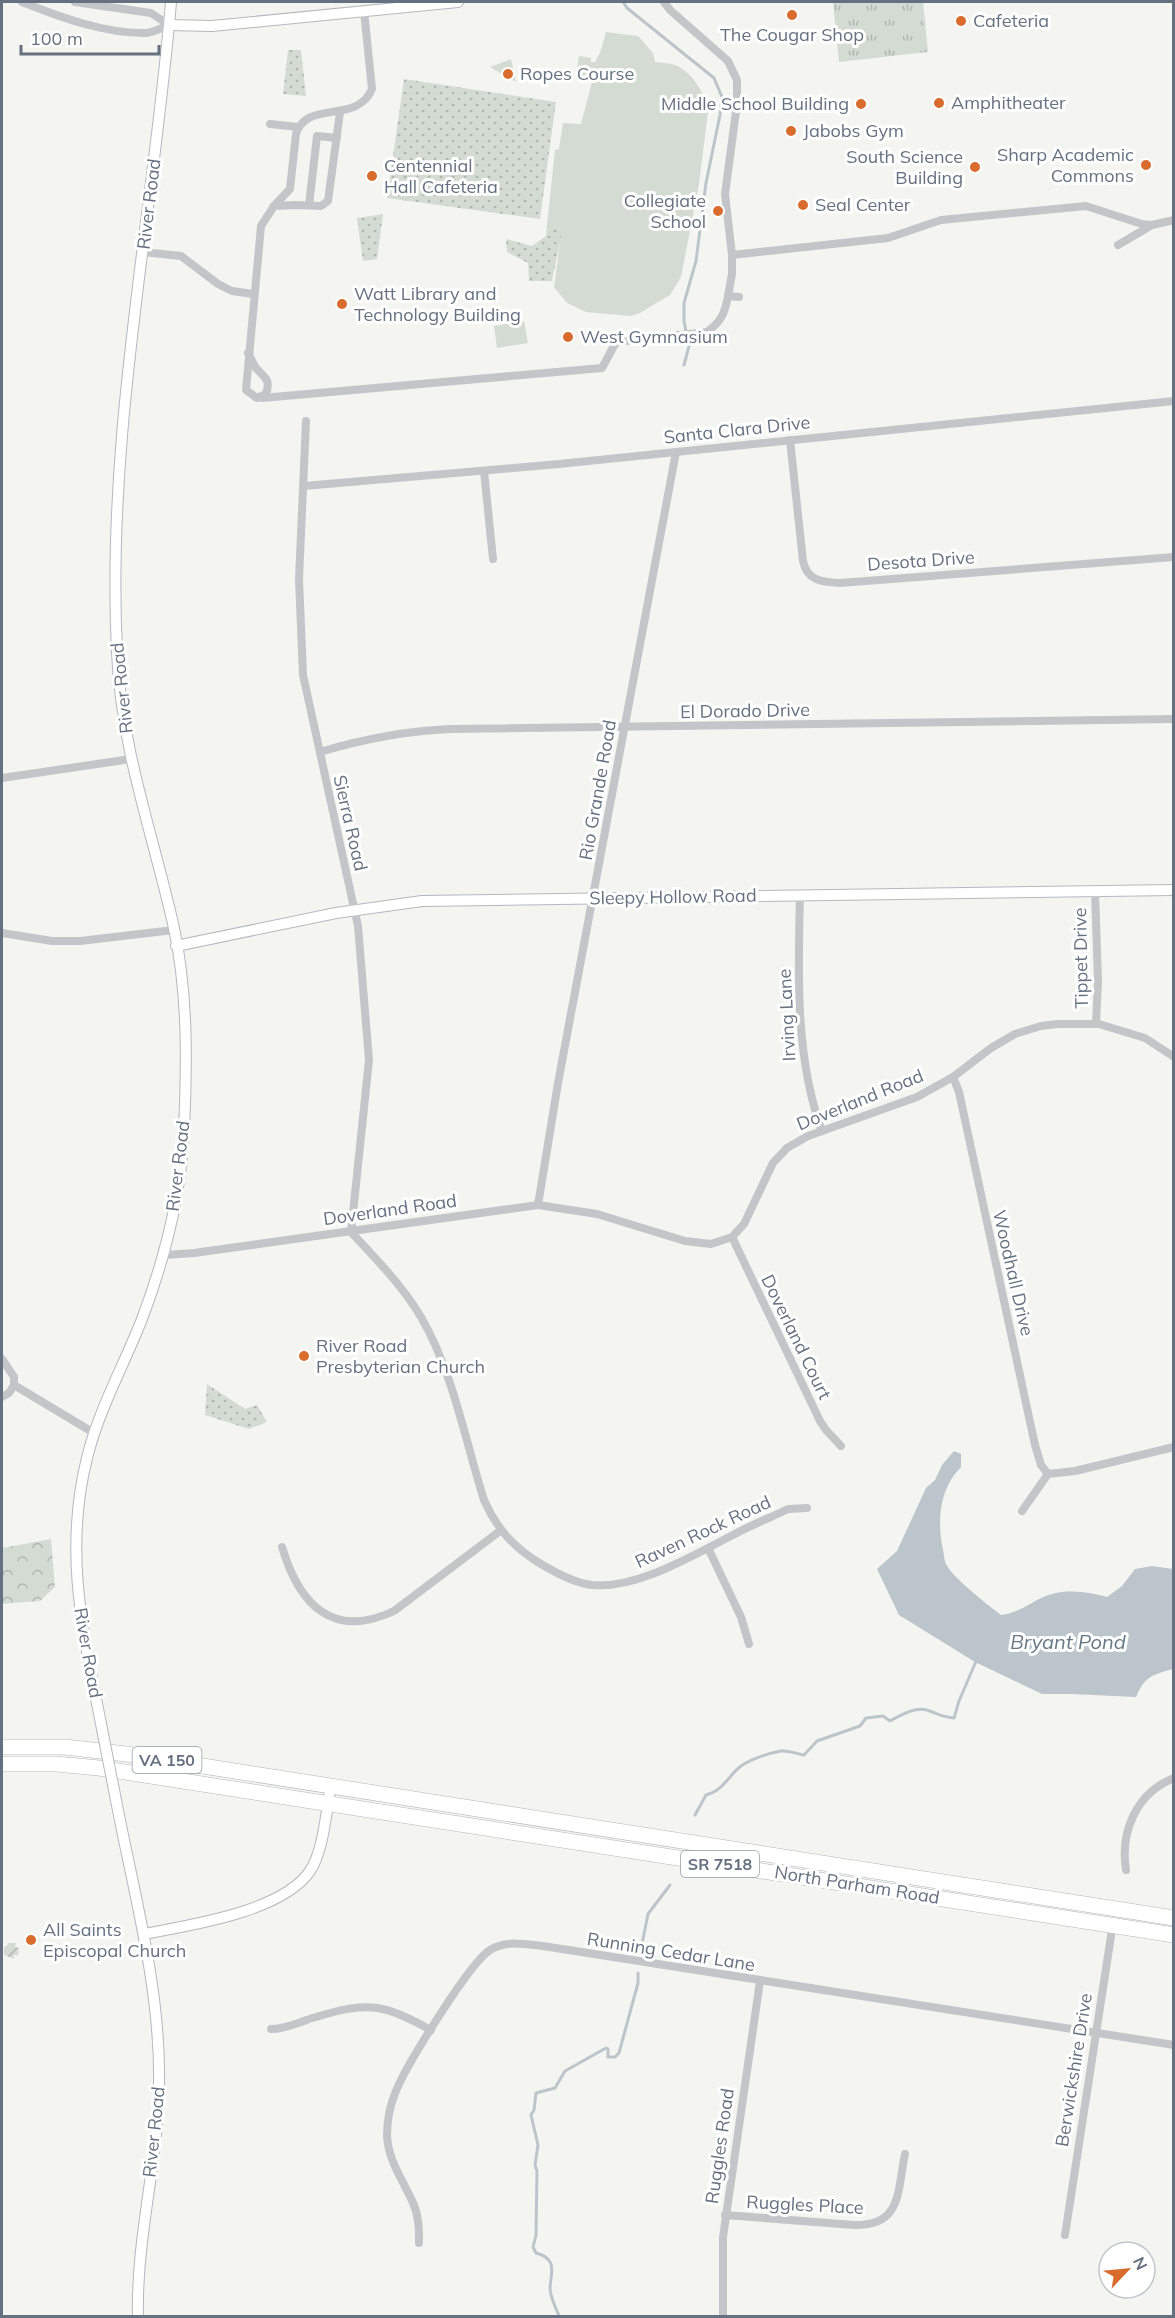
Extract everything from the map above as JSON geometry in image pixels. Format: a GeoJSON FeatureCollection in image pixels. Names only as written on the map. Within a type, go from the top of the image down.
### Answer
{"type":"FeatureCollection","features":[{"type":"Feature","properties":{"kind":"highway","name":"VA 150"},"geometry":{"type":"LineString","coordinates":[[2,1747],[48,1746],[87,1749],[331,1786]]}},
{"type":"Feature","properties":{"kind":"highway","name":"VA 150"},"geometry":{"type":"LineString","coordinates":[[2,1764],[89,1766],[327,1803]]}},
{"type":"Feature","properties":{"kind":"highway","name":"North Parham Road"},"geometry":{"type":"LineString","coordinates":[[331,1786],[1173,1918]]}},
{"type":"Feature","properties":{"kind":"highway","name":"North Parham Road"},"geometry":{"type":"LineString","coordinates":[[327,1803],[1173,1935]]}},
{"type":"Feature","properties":{"kind":"main road","name":"River Road"},"geometry":{"type":"LineString","coordinates":[[138,2316],[139,2267],[159,2088],[159,2031],[144,1934],[81,1620],[75,1556],[80,1493],[94,1433],[110,1390],[141,1322],[164,1255],[177,1194],[185,1114],[186,1023],[174,930],[131,759],[122,706],[117,658],[115,566],[122,415],[166,71],[171,2]]}},
{"type":"Feature","properties":{"kind":"main road"},"geometry":{"type":"LineString","coordinates":[[170,25],[212,26],[458,2]]}},
{"type":"Feature","properties":{"kind":"main road","name":"Sleepy Hollow Road"},"geometry":{"type":"LineString","coordinates":[[176,946],[354,909],[422,901],[1173,890]]}},
{"type":"Feature","properties":{"kind":"main road"},"geometry":{"type":"LineString","coordinates":[[144,1934],[244,1911],[292,1888],[306,1876],[316,1859],[331,1786]]}},
{"type":"Feature","properties":{"kind":"street"},"geometry":{"type":"LineString","coordinates":[[22,2],[86,23],[114,29],[149,33],[170,25]]}},
{"type":"Feature","properties":{"kind":"street"},"geometry":{"type":"LineString","coordinates":[[75,2],[151,13],[170,25]]}},
{"type":"Feature","properties":{"kind":"street"},"geometry":{"type":"LineString","coordinates":[[364,11],[372,89],[369,98],[340,112],[312,115],[298,128],[290,189],[274,206],[261,226],[246,390],[256,398],[602,368],[616,342],[707,332],[719,323],[725,312],[732,274],[725,194],[737,104],[737,80],[728,61],[670,10],[664,2]]}},
{"type":"Feature","properties":{"kind":"street"},"geometry":{"type":"LineString","coordinates":[[274,206],[321,206],[328,201],[340,112]]}},
{"type":"Feature","properties":{"kind":"street"},"geometry":{"type":"LineString","coordinates":[[270,124],[298,128]]}},
{"type":"Feature","properties":{"kind":"street"},"geometry":{"type":"LineString","coordinates":[[309,206],[317,136],[337,138]]}},
{"type":"Feature","properties":{"kind":"street"},"geometry":{"type":"LineString","coordinates":[[732,255],[888,238],[941,220],[1086,206],[1152,225]]}},
{"type":"Feature","properties":{"kind":"street"},"geometry":{"type":"LineString","coordinates":[[1118,245],[1152,225],[1173,220]]}},
{"type":"Feature","properties":{"kind":"street"},"geometry":{"type":"LineString","coordinates":[[143,252],[181,256],[218,284],[232,291],[253,294]]}},
{"type":"Feature","properties":{"kind":"street"},"geometry":{"type":"LineString","coordinates":[[732,274],[742,274]]}},
{"type":"Feature","properties":{"kind":"street"},"geometry":{"type":"LineString","coordinates":[[728,296],[739,297]]}},
{"type":"Feature","properties":{"kind":"street"},"geometry":{"type":"LineString","coordinates":[[248,353],[256,368],[268,379],[269,386],[266,394],[256,398]]}},
{"type":"Feature","properties":{"kind":"street","name":"Santa Clara Drive"},"geometry":{"type":"LineString","coordinates":[[304,486],[484,471],[1173,401]]}},
{"type":"Feature","properties":{"kind":"street","name":"Sierra Road"},"geometry":{"type":"LineString","coordinates":[[306,421],[298,579],[301,649],[306,697],[354,909],[366,1005],[369,1060],[351,1232]]}},
{"type":"Feature","properties":{"kind":"street","name":"Desota Drive"},"geometry":{"type":"LineString","coordinates":[[790,440],[803,561],[808,573],[818,580],[840,583],[1173,557]]}},
{"type":"Feature","properties":{"kind":"street","name":"Rio Grande Road"},"geometry":{"type":"LineString","coordinates":[[538,1205],[556,1094],[676,452]]}},
{"type":"Feature","properties":{"kind":"street"},"geometry":{"type":"LineString","coordinates":[[484,471],[493,559]]}},
{"type":"Feature","properties":{"kind":"street","name":"El Dorado Drive"},"geometry":{"type":"LineString","coordinates":[[320,752],[373,737],[419,731],[1173,719]]}},
{"type":"Feature","properties":{"kind":"street"},"geometry":{"type":"LineString","coordinates":[[2,778],[131,759]]}},
{"type":"Feature","properties":{"kind":"street","name":"Tippet Drive"},"geometry":{"type":"LineString","coordinates":[[1095,891],[1098,1008],[1096,1024]]}},
{"type":"Feature","properties":{"kind":"street","name":"Irving Lane"},"geometry":{"type":"LineString","coordinates":[[800,896],[803,1059],[811,1099],[822,1131]]}},
{"type":"Feature","properties":{"kind":"street"},"geometry":{"type":"LineString","coordinates":[[2,933],[52,941],[174,930]]}},
{"type":"Feature","properties":{"kind":"street","name":"Doverland Road"},"geometry":{"type":"LineString","coordinates":[[164,1255],[194,1253],[538,1205],[597,1214],[697,1244],[711,1244],[732,1237],[749,1217],[778,1156],[794,1143],[916,1098],[953,1077],[991,1048],[1015,1034],[1041,1026],[1096,1024],[1145,1038],[1173,1057]]}},
{"type":"Feature","properties":{"kind":"street","name":"Woodhall Drive"},"geometry":{"type":"LineString","coordinates":[[953,1077],[1035,1445],[1041,1465],[1048,1474]]}},
{"type":"Feature","properties":{"kind":"street","name":"Raven Rock Road"},"geometry":{"type":"LineString","coordinates":[[351,1232],[386,1269],[407,1296],[429,1333],[448,1380],[484,1500],[500,1531],[519,1550],[552,1571],[592,1585],[633,1581],[788,1509],[807,1508]]}},
{"type":"Feature","properties":{"kind":"street","name":"Doverland Court"},"geometry":{"type":"LineString","coordinates":[[732,1237],[820,1421],[841,1446]]}},
{"type":"Feature","properties":{"kind":"street"},"geometry":{"type":"LineString","coordinates":[[2,1359],[14,1377],[14,1385],[9,1393],[2,1397]]}},
{"type":"Feature","properties":{"kind":"street"},"geometry":{"type":"LineString","coordinates":[[14,1385],[94,1433]]}},
{"type":"Feature","properties":{"kind":"street"},"geometry":{"type":"LineString","coordinates":[[1022,1511],[1048,1474],[1075,1471],[1173,1447]]}},
{"type":"Feature","properties":{"kind":"street"},"geometry":{"type":"LineString","coordinates":[[282,1547],[293,1579],[311,1602],[326,1614],[339,1619],[361,1622],[382,1617],[394,1611],[500,1531]]}},
{"type":"Feature","properties":{"kind":"street"},"geometry":{"type":"LineString","coordinates":[[708,1548],[741,1617],[749,1644]]}},
{"type":"Feature","properties":{"kind":"street"},"geometry":{"type":"LineString","coordinates":[[1126,1870],[1124,1856],[1127,1831],[1135,1812],[1152,1790],[1173,1778]]}},
{"type":"Feature","properties":{"kind":"street","name":"Berwickshire Drive"},"geometry":{"type":"LineString","coordinates":[[1065,2235],[1115,1909]]}},
{"type":"Feature","properties":{"kind":"street","name":"Running Cedar Lane"},"geometry":{"type":"LineString","coordinates":[[419,2243],[418,2221],[414,2204],[391,2156],[387,2124],[391,2104],[397,2087],[431,2030],[479,1960],[499,1946],[517,1944],[543,1946],[1173,2045]]}},
{"type":"Feature","properties":{"kind":"street","name":"Ruggles Road"},"geometry":{"type":"LineString","coordinates":[[723,2316],[721,2268],[725,2215],[760,1981]]}},
{"type":"Feature","properties":{"kind":"street"},"geometry":{"type":"LineString","coordinates":[[271,2029],[351,2008],[372,2006],[410,2019],[431,2030]]}},
{"type":"Feature","properties":{"kind":"street","name":"Ruggles Place"},"geometry":{"type":"LineString","coordinates":[[725,2215],[854,2225],[872,2224],[885,2218],[894,2208],[900,2187],[904,2154]]}},
{"type":"Feature","properties":{"kind":"green space"},"geometry":{"type":"Polygon","coordinates":[[[833,2],[923,2],[928,52],[839,62],[833,2]]]}},
{"type":"Feature","properties":{"kind":"green space"},"geometry":{"type":"Polygon","coordinates":[[[606,32],[638,36],[653,53],[655,62],[668,63],[681,68],[693,78],[701,91],[708,112],[699,184],[681,277],[670,295],[638,314],[630,316],[586,312],[567,303],[554,287],[562,228],[547,225],[555,150],[559,149],[563,123],[581,124],[593,78],[576,77],[579,56],[591,58],[591,62],[595,62],[606,32]]]}},
{"type":"Feature","properties":{"kind":"green space"},"geometry":{"type":"Polygon","coordinates":[[[288,50],[301,50],[306,96],[283,94],[288,50]]]}},
{"type":"Feature","properties":{"kind":"green space","name":"Ropes Course"},"geometry":{"type":"Polygon","coordinates":[[[511,59],[516,82],[490,67],[511,59]]]}},
{"type":"Feature","properties":{"kind":"green space"},"geometry":{"type":"Polygon","coordinates":[[[404,79],[556,102],[540,219],[387,198],[404,79]]]}},
{"type":"Feature","properties":{"kind":"green space"},"geometry":{"type":"Polygon","coordinates":[[[383,214],[377,259],[363,261],[357,218],[383,214]]]}},
{"type":"Feature","properties":{"kind":"green space"},"geometry":{"type":"Polygon","coordinates":[[[547,225],[563,228],[552,281],[529,281],[528,263],[507,252],[506,239],[532,246],[546,236],[547,225]]]}},
{"type":"Feature","properties":{"kind":"green space"},"geometry":{"type":"Polygon","coordinates":[[[524,321],[528,343],[497,348],[494,326],[524,321]]]}},
{"type":"Feature","properties":{"kind":"green space"},"geometry":{"type":"Polygon","coordinates":[[[207,1384],[245,1409],[257,1405],[267,1422],[249,1429],[205,1415],[207,1384]]]}},
{"type":"Feature","properties":{"kind":"green space"},"geometry":{"type":"Polygon","coordinates":[[[51,1539],[55,1587],[40,1601],[2,1604],[2,1548],[51,1539]]]}},
{"type":"Feature","properties":{"kind":"green space"},"geometry":{"type":"Polygon","coordinates":[[[9,1943],[16,1943],[15,1947],[19,1948],[18,1955],[14,1955],[14,1959],[4,1955],[4,1948],[9,1943]]]}},
{"type":"Feature","properties":{"kind":"water","name":"Bryant Pond"},"geometry":{"type":"Polygon","coordinates":[[[954,1451],[961,1454],[961,1467],[944,1495],[940,1528],[945,1562],[955,1576],[1001,1615],[1017,1611],[1041,1598],[1057,1593],[1082,1592],[1107,1597],[1122,1586],[1135,1569],[1152,1566],[1173,1569],[1173,1669],[1146,1680],[1136,1697],[1042,1694],[975,1662],[899,1615],[877,1569],[897,1551],[926,1488],[935,1480],[942,1465],[954,1451]]]}},
{"type":"Feature","properties":{"kind":"waterway"},"geometry":{"type":"LineString","coordinates":[[623,2],[627,8],[714,78],[722,97],[706,183],[696,261],[684,303],[684,321],[689,346],[684,365]]}},
{"type":"Feature","properties":{"kind":"waterway"},"geometry":{"type":"LineString","coordinates":[[695,1815],[706,1795],[721,1787],[741,1766],[760,1757],[784,1751],[804,1755],[817,1741],[860,1726],[866,1718],[883,1716],[890,1721],[908,1712],[922,1709],[954,1718],[977,1659]]}},
{"type":"Feature","properties":{"kind":"waterway"},"geometry":{"type":"LineString","coordinates":[[641,1949],[648,1914],[670,1885]]}},
{"type":"Feature","properties":{"kind":"waterway"},"geometry":{"type":"LineString","coordinates":[[559,2316],[550,2291],[552,2267],[548,2259],[536,2253],[533,2247],[536,2235],[537,2171],[535,2165],[538,2145],[531,2115],[534,2110],[536,2093],[555,2088],[565,2071],[606,2048],[608,2057],[615,2057],[619,2053],[638,1983],[638,1973]]}},
{"type":"Feature","properties":{"kind":"place","name":"The Cougar Shop"},"geometry":{"type":"Point","coordinates":[792,15]}},
{"type":"Feature","properties":{"kind":"place","name":"Cafeteria"},"geometry":{"type":"Point","coordinates":[961,21]}},
{"type":"Feature","properties":{"kind":"place","name":"Ropes Course"},"geometry":{"type":"Point","coordinates":[508,74]}},
{"type":"Feature","properties":{"kind":"place","name":"Amphitheater"},"geometry":{"type":"Point","coordinates":[939,103]}},
{"type":"Feature","properties":{"kind":"place","name":"Middle School Building"},"geometry":{"type":"Point","coordinates":[861,104]}},
{"type":"Feature","properties":{"kind":"place","name":"Jabobs Gym"},"geometry":{"type":"Point","coordinates":[791,131]}},
{"type":"Feature","properties":{"kind":"place","name":"Sharp Academic Commons"},"geometry":{"type":"Point","coordinates":[1146,165]}},
{"type":"Feature","properties":{"kind":"place","name":"South Science Building"},"geometry":{"type":"Point","coordinates":[975,167]}},
{"type":"Feature","properties":{"kind":"place","name":"Centennial Hall Cafeteria"},"geometry":{"type":"Point","coordinates":[372,176]}},
{"type":"Feature","properties":{"kind":"place","name":"Seal Center"},"geometry":{"type":"Point","coordinates":[803,205]}},
{"type":"Feature","properties":{"kind":"place","name":"Collegiate School"},"geometry":{"type":"Point","coordinates":[718,211]}},
{"type":"Feature","properties":{"kind":"place","name":"Watt Library and Technology Building"},"geometry":{"type":"Point","coordinates":[342,304]}},
{"type":"Feature","properties":{"kind":"place","name":"West Gymnasium"},"geometry":{"type":"Point","coordinates":[568,337]}},
{"type":"Feature","properties":{"kind":"place","name":"River Road Presbyterian Church"},"geometry":{"type":"Point","coordinates":[304,1356]}},
{"type":"Feature","properties":{"kind":"place","name":"All Saints Episcopal Church"},"geometry":{"type":"Point","coordinates":[31,1940]}}]}
